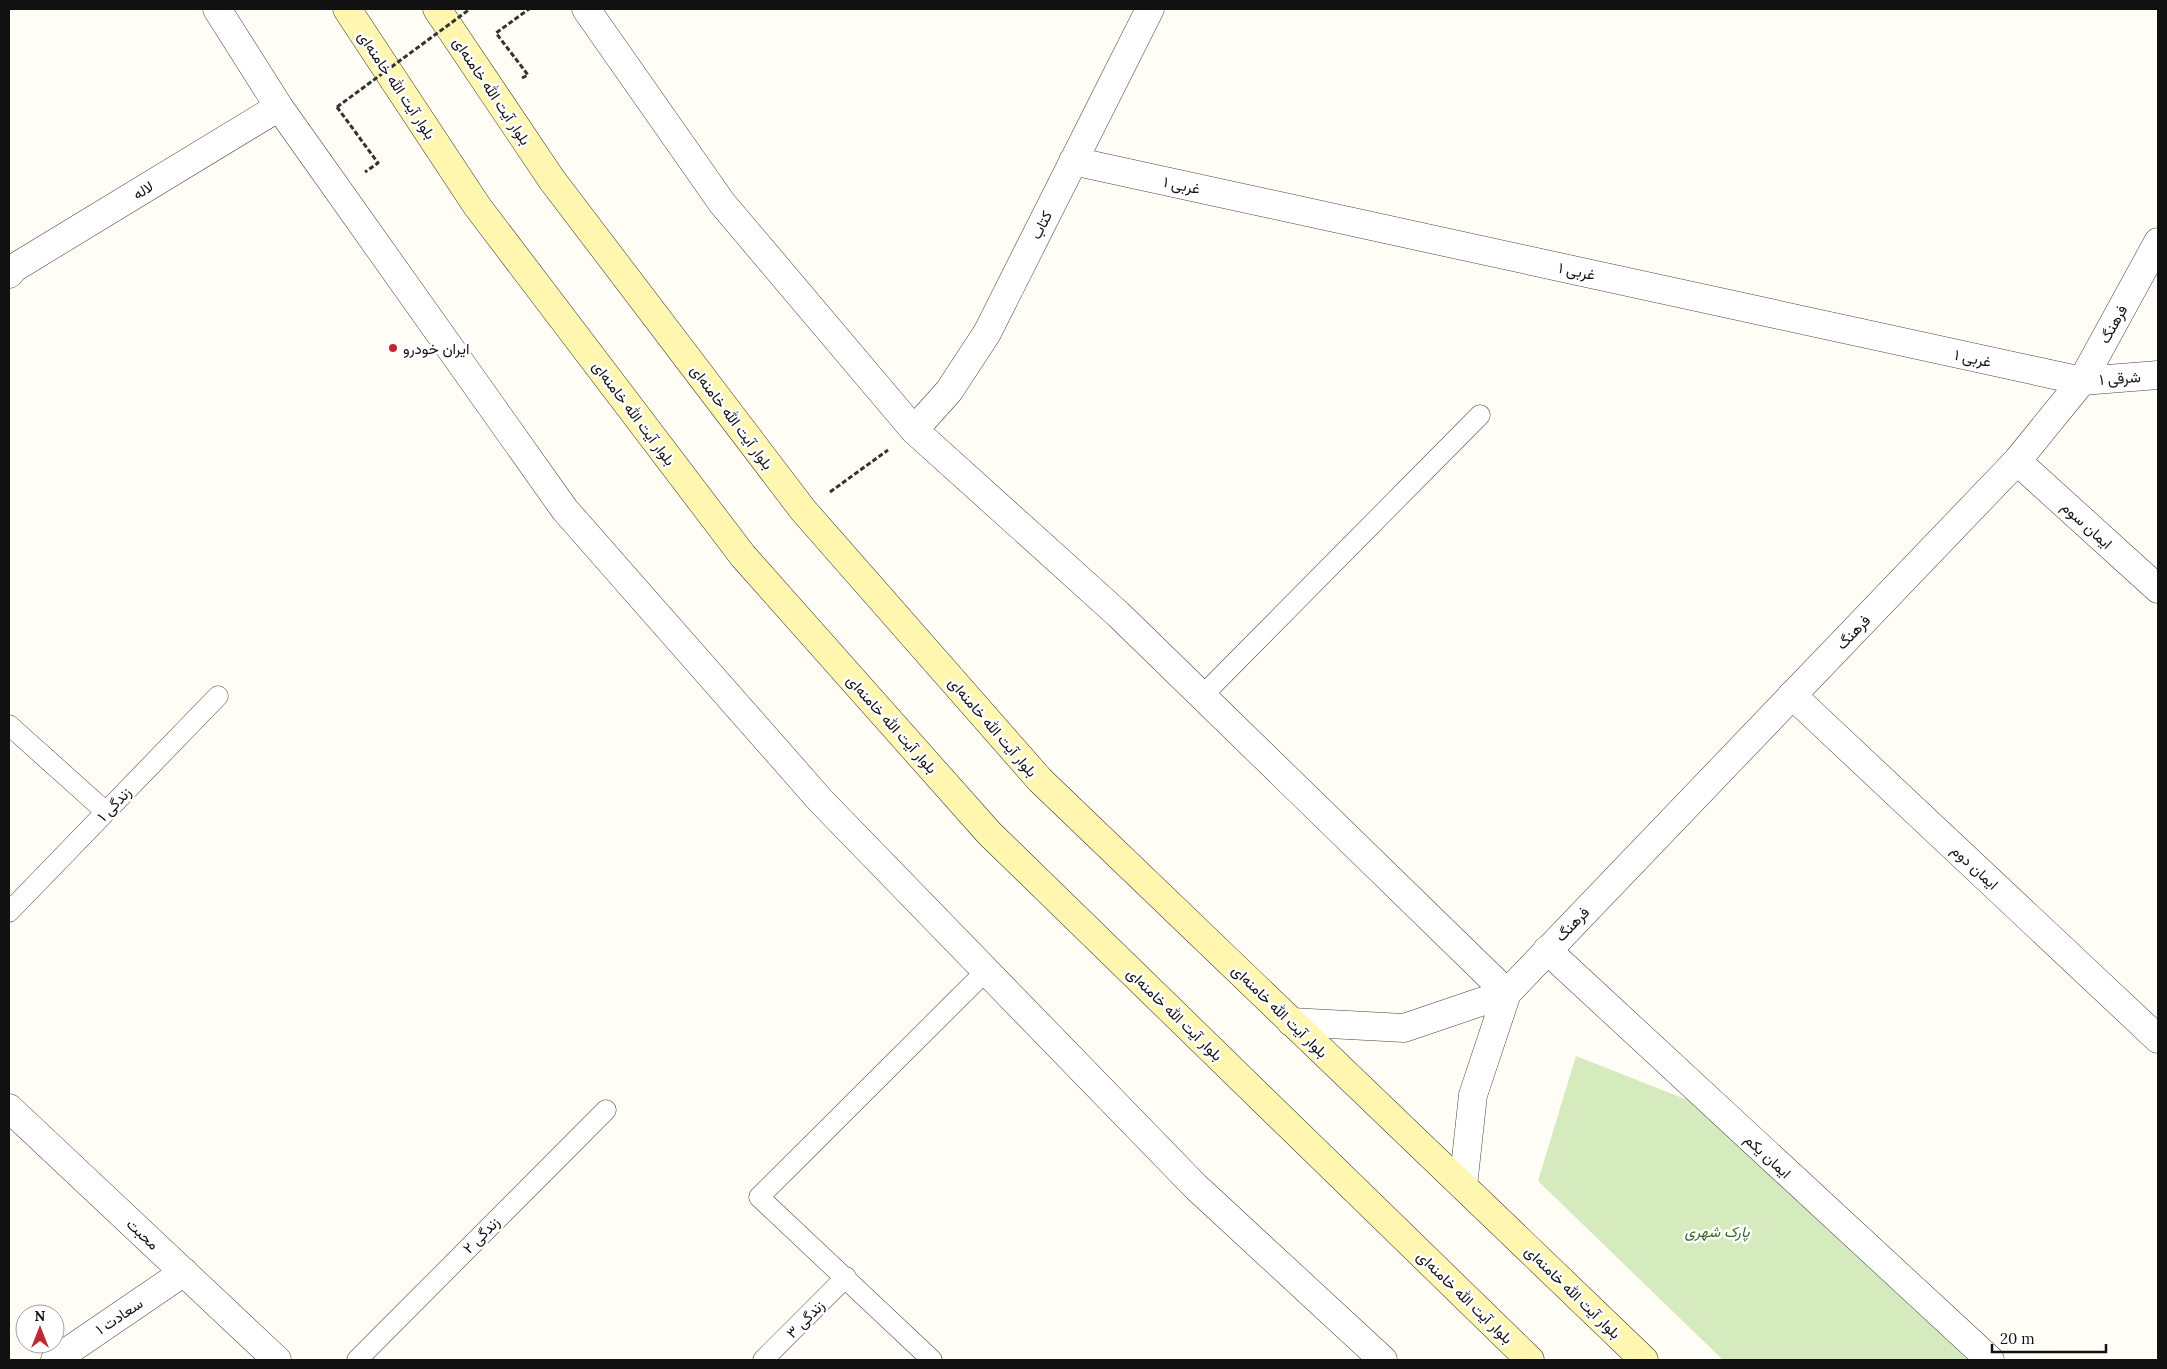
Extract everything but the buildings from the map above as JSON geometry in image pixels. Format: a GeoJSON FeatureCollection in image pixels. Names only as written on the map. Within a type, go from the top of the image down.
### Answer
{"type":"FeatureCollection","features":[{"type":"Feature","properties":{"kind":"main road","name":"بلوار آیت الله خامنه‌ای"},"geometry":{"type":"LineString","coordinates":[[346,9],[478,206],[743,556],[989,833],[1530,1360]]}},
{"type":"Feature","properties":{"kind":"main road","name":"بلوار آیت‌ الله خامنه‌ای"},"geometry":{"type":"LineString","coordinates":[[437,9],[552,180],[802,510],[1040,780],[1644,1360]]}},
{"type":"Feature","properties":{"kind":"street"},"geometry":{"type":"LineString","coordinates":[[217,9],[278,108],[565,510],[821,801],[1196,1187],[1383,1360]]}},
{"type":"Feature","properties":{"kind":"street"},"geometry":{"type":"LineString","coordinates":[[586,9],[722,203],[914,430],[1118,614],[1507,993]]}},
{"type":"Feature","properties":{"kind":"street","name":"کتاب"},"geometry":{"type":"LineString","coordinates":[[914,430],[949,391],[987,334],[1150,9]]}},
{"type":"Feature","properties":{"kind":"street","name":"لاله"},"geometry":{"type":"LineString","coordinates":[[9,274],[22,263],[278,108]]}},
{"type":"Feature","properties":{"kind":"street","name":"غربی ۱"},"geometry":{"type":"LineString","coordinates":[[1073,161],[2082,381]]}},
{"type":"Feature","properties":{"kind":"street","name":"فرهنگ"},"geometry":{"type":"LineString","coordinates":[[1507,993],[2017,461],[2082,381],[2158,242]]}},
{"type":"Feature","properties":{"kind":"street","name":"شرقی ۱"},"geometry":{"type":"LineString","coordinates":[[2082,381],[2158,375]]}},
{"type":"Feature","properties":{"kind":"street","name":"ایمان سوم"},"geometry":{"type":"LineString","coordinates":[[2017,461],[2158,589]]}},
{"type":"Feature","properties":{"kind":"street","name":"ایمان دوم"},"geometry":{"type":"LineString","coordinates":[[1792,695],[2158,1040]]}},
{"type":"Feature","properties":{"kind":"street","name":"ایمان یکم"},"geometry":{"type":"LineString","coordinates":[[1547,950],[1990,1360]]}},
{"type":"Feature","properties":{"kind":"street"},"geometry":{"type":"LineString","coordinates":[[1291,1022],[1404,1028],[1507,993]]}},
{"type":"Feature","properties":{"kind":"street"},"geometry":{"type":"LineString","coordinates":[[1463,1186],[1473,1095],[1507,993]]}},
{"type":"Feature","properties":{"kind":"street","name":"محبت"},"geometry":{"type":"LineString","coordinates":[[9,1108],[277,1360]]}},
{"type":"Feature","properties":{"kind":"street","name":"سعادت ۱"},"geometry":{"type":"LineString","coordinates":[[55,1360],[184,1272]]}},
{"type":"Feature","properties":{"kind":"lane"},"geometry":{"type":"LineString","coordinates":[[1202,696],[1480,415]]}},
{"type":"Feature","properties":{"kind":"lane","name":"زندگی ۱"},"geometry":{"type":"LineString","coordinates":[[9,912],[218,696]]}},
{"type":"Feature","properties":{"kind":"lane"},"geometry":{"type":"LineString","coordinates":[[9,724],[106,812]]}},
{"type":"Feature","properties":{"kind":"lane"},"geometry":{"type":"LineString","coordinates":[[932,1360],[759,1196],[986,971]]}},
{"type":"Feature","properties":{"kind":"lane","name":"زندگی ۲"},"geometry":{"type":"LineString","coordinates":[[357,1360],[606,1110]]}},
{"type":"Feature","properties":{"kind":"lane","name":"زندگی ۳"},"geometry":{"type":"LineString","coordinates":[[763,1360],[846,1277]]}},
{"type":"Feature","properties":{"kind":"path"},"geometry":{"type":"LineString","coordinates":[[378,163],[337,108],[470,9]]}},
{"type":"Feature","properties":{"kind":"path"},"geometry":{"type":"LineString","coordinates":[[522,78],[528,75],[496,32],[529,9]]}},
{"type":"Feature","properties":{"kind":"path"},"geometry":{"type":"LineString","coordinates":[[518,74],[528,86]]}},
{"type":"Feature","properties":{"kind":"path"},"geometry":{"type":"LineString","coordinates":[[824,485],[830,493],[914,430]]}},
{"type":"Feature","properties":{"kind":"green space","name":"پارک شهری"},"geometry":{"type":"Polygon","coordinates":[[[1576,1056],[1723,1114],[1976,1360],[1723,1360],[1538,1181],[1576,1056]]]}},
{"type":"Feature","properties":{"kind":"place","name":"ایران خودرو"},"geometry":{"type":"Point","coordinates":[393,348]}}]}
